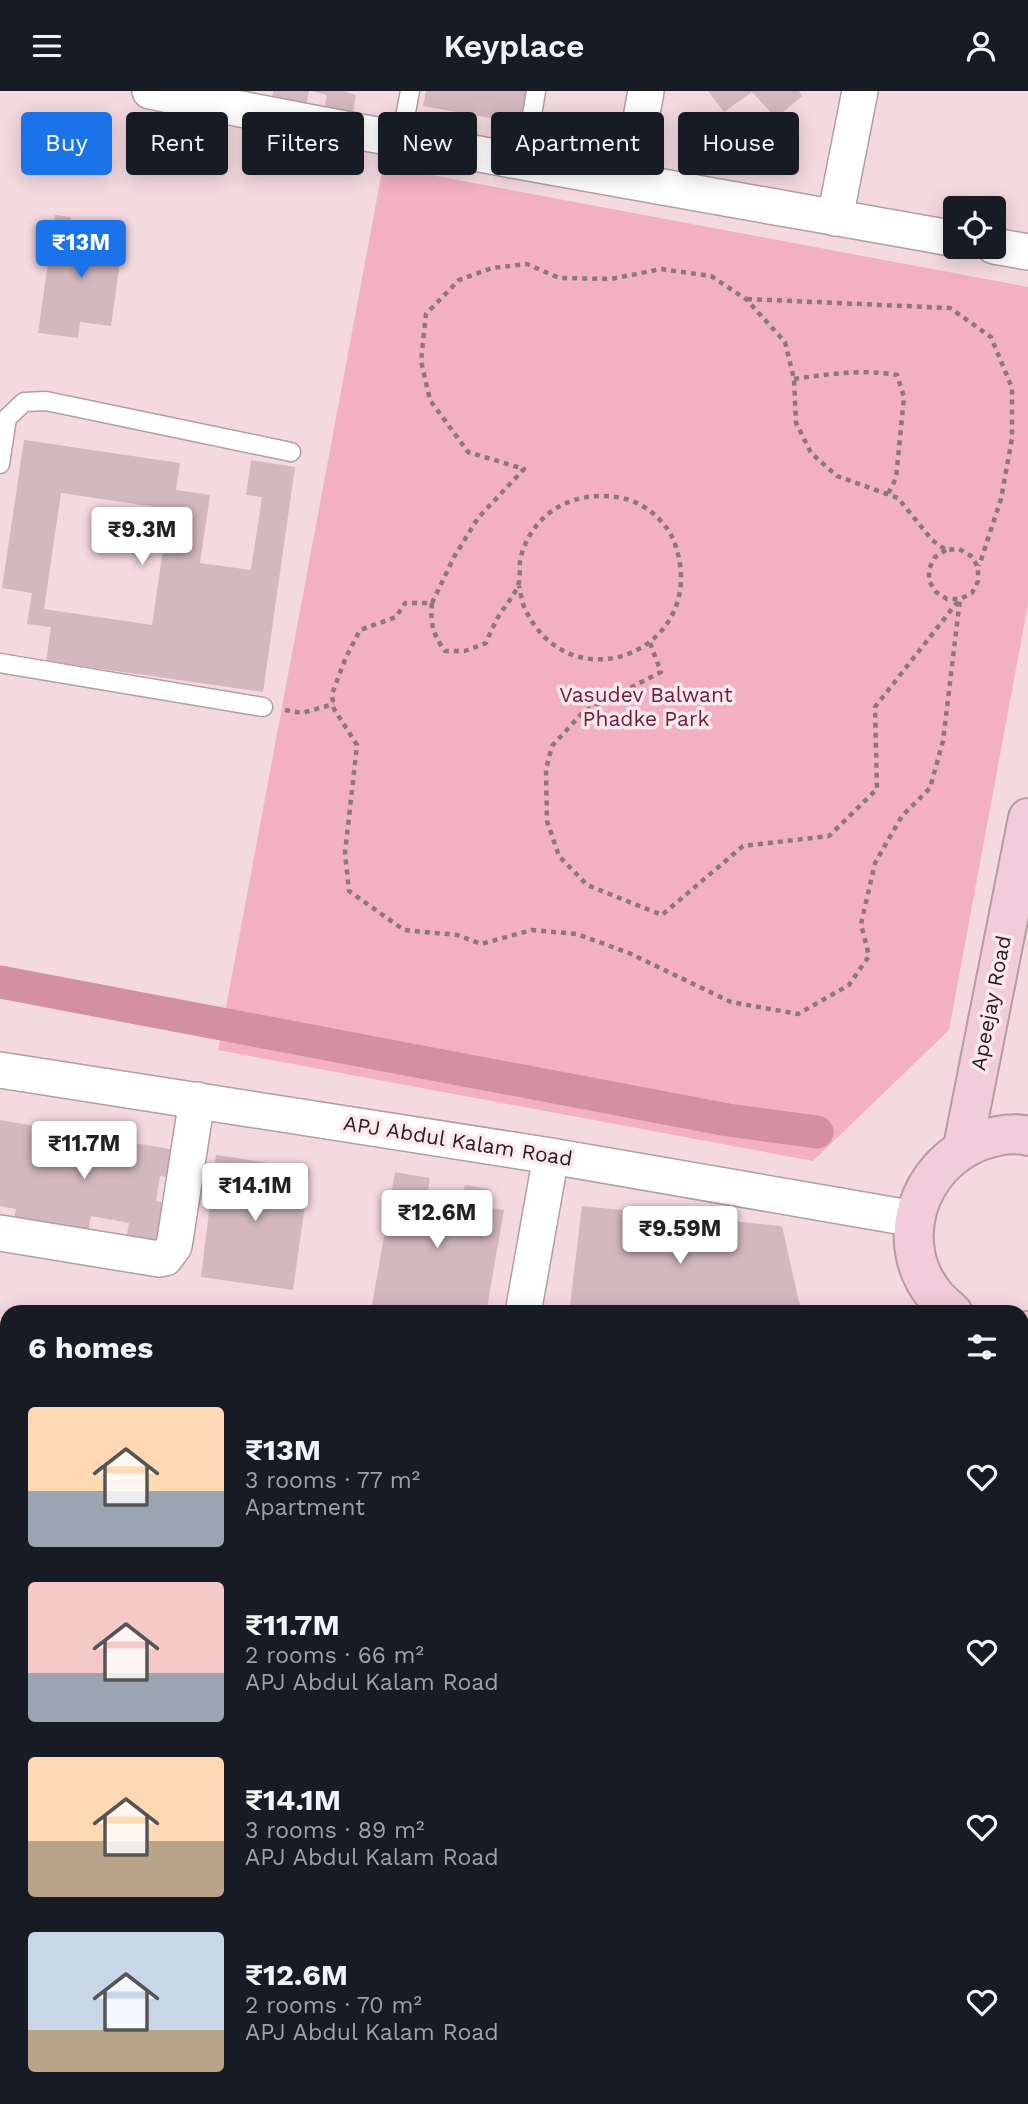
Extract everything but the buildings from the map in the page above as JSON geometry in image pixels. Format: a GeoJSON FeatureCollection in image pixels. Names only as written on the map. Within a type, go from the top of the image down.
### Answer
{"type":"FeatureCollection","features":[{"type":"Feature","properties":{"kind":"main road","name":"Apeejay Road"},"geometry":{"type":"LineString","coordinates":[[963,1147],[1028,818]]}},
{"type":"Feature","properties":{"kind":"main road"},"geometry":{"type":"LineString","coordinates":[[940,1305],[922,1274],[915,1247],[915,1219],[923,1191],[940,1166],[963,1147],[992,1136],[1028,1136]]}},
{"type":"Feature","properties":{"kind":"street"},"geometry":{"type":"LineString","coordinates":[[150,91],[223,98],[378,133]]}},
{"type":"Feature","properties":{"kind":"street"},"geometry":{"type":"LineString","coordinates":[[630,180],[646,91]]}},
{"type":"Feature","properties":{"kind":"street"},"geometry":{"type":"LineString","coordinates":[[835,218],[860,91]]}},
{"type":"Feature","properties":{"kind":"street"},"geometry":{"type":"LineString","coordinates":[[599,175],[943,237]]}},
{"type":"Feature","properties":{"kind":"street"},"geometry":{"type":"LineString","coordinates":[[1006,248],[1028,252]]}},
{"type":"Feature","properties":{"kind":"street","name":"APJ Abdul Kalam Road"},"geometry":{"type":"LineString","coordinates":[[0,1070],[551,1156],[915,1219]]}},
{"type":"Feature","properties":{"kind":"street"},"geometry":{"type":"LineString","coordinates":[[0,1233],[165,1258],[174,1246],[197,1100]]}},
{"type":"Feature","properties":{"kind":"street"},"geometry":{"type":"LineString","coordinates":[[524,1305],[551,1156]]}},
{"type":"Feature","properties":{"kind":"lane"},"geometry":{"type":"LineString","coordinates":[[406,112],[410,91]]}},
{"type":"Feature","properties":{"kind":"lane"},"geometry":{"type":"LineString","coordinates":[[532,112],[536,91]]}},
{"type":"Feature","properties":{"kind":"lane"},"geometry":{"type":"LineString","coordinates":[[0,464],[7,418],[24,402],[46,401],[290,452]]}},
{"type":"Feature","properties":{"kind":"lane"},"geometry":{"type":"LineString","coordinates":[[0,663],[263,707]]}},
{"type":"Feature","properties":{"kind":"path"},"geometry":{"type":"LineString","coordinates":[[519,586],[496,620],[486,643],[465,651],[446,651],[435,638],[431,620],[432,603],[454,557],[478,518],[524,469],[468,452],[430,400],[421,361],[426,314],[458,280],[492,268],[527,264],[559,278],[611,279],[661,269],[711,276],[746,299],[785,342],[794,379],[796,423],[811,453],[837,476],[898,498],[932,540],[946,550]]}},
{"type":"Feature","properties":{"kind":"path"},"geometry":{"type":"LineString","coordinates":[[649,643],[661,671],[583,712],[552,746],[546,769],[547,821],[559,856],[587,885],[662,915],[743,846],[829,836],[877,789],[875,707],[960,599],[972,593],[978,581],[978,567],[1000,499],[1012,438],[1012,388],[991,337],[950,308],[746,299]]}},
{"type":"Feature","properties":{"kind":"path"},"geometry":{"type":"LineString","coordinates":[[794,379],[849,372],[878,372],[897,376],[904,397],[896,478],[888,494]]}},
{"type":"Feature","properties":{"kind":"path"},"geometry":{"type":"LineString","coordinates":[[606,494],[633,501],[663,524],[674,540],[682,567],[681,596],[669,622],[649,643],[628,655],[604,659],[579,657],[557,647],[538,631],[525,610],[519,586],[521,557],[532,531],[552,510],[577,497],[606,494]]}},
{"type":"Feature","properties":{"kind":"path"},"geometry":{"type":"LineString","coordinates":[[960,599],[947,599],[936,592],[929,582],[929,569],[935,558],[946,550],[959,549],[971,556],[978,567]]}},
{"type":"Feature","properties":{"kind":"path"},"geometry":{"type":"LineString","coordinates":[[432,603],[405,603],[396,617],[360,629],[332,694],[334,709],[357,745],[345,853],[349,891],[404,930],[457,935],[481,944],[532,930],[577,934],[629,953],[731,1002],[798,1014],[849,985],[869,956],[861,924],[875,863],[902,816],[930,788],[943,741],[960,599]]}},
{"type":"Feature","properties":{"kind":"path"},"geometry":{"type":"LineString","coordinates":[[263,707],[302,713],[334,704]]}},
{"type":"Feature","properties":{"kind":"green space","name":"Vasudev Balwant Phadke Park"},"geometry":{"type":"Polygon","coordinates":[[[381,175],[431,175],[1028,287],[1028,604],[949,1030],[813,1161],[218,1050],[381,175]]]}},
{"type":"Feature","properties":{"kind":"waterway"},"geometry":{"type":"LineString","coordinates":[[0,982],[728,1120],[817,1132]]}}]}
